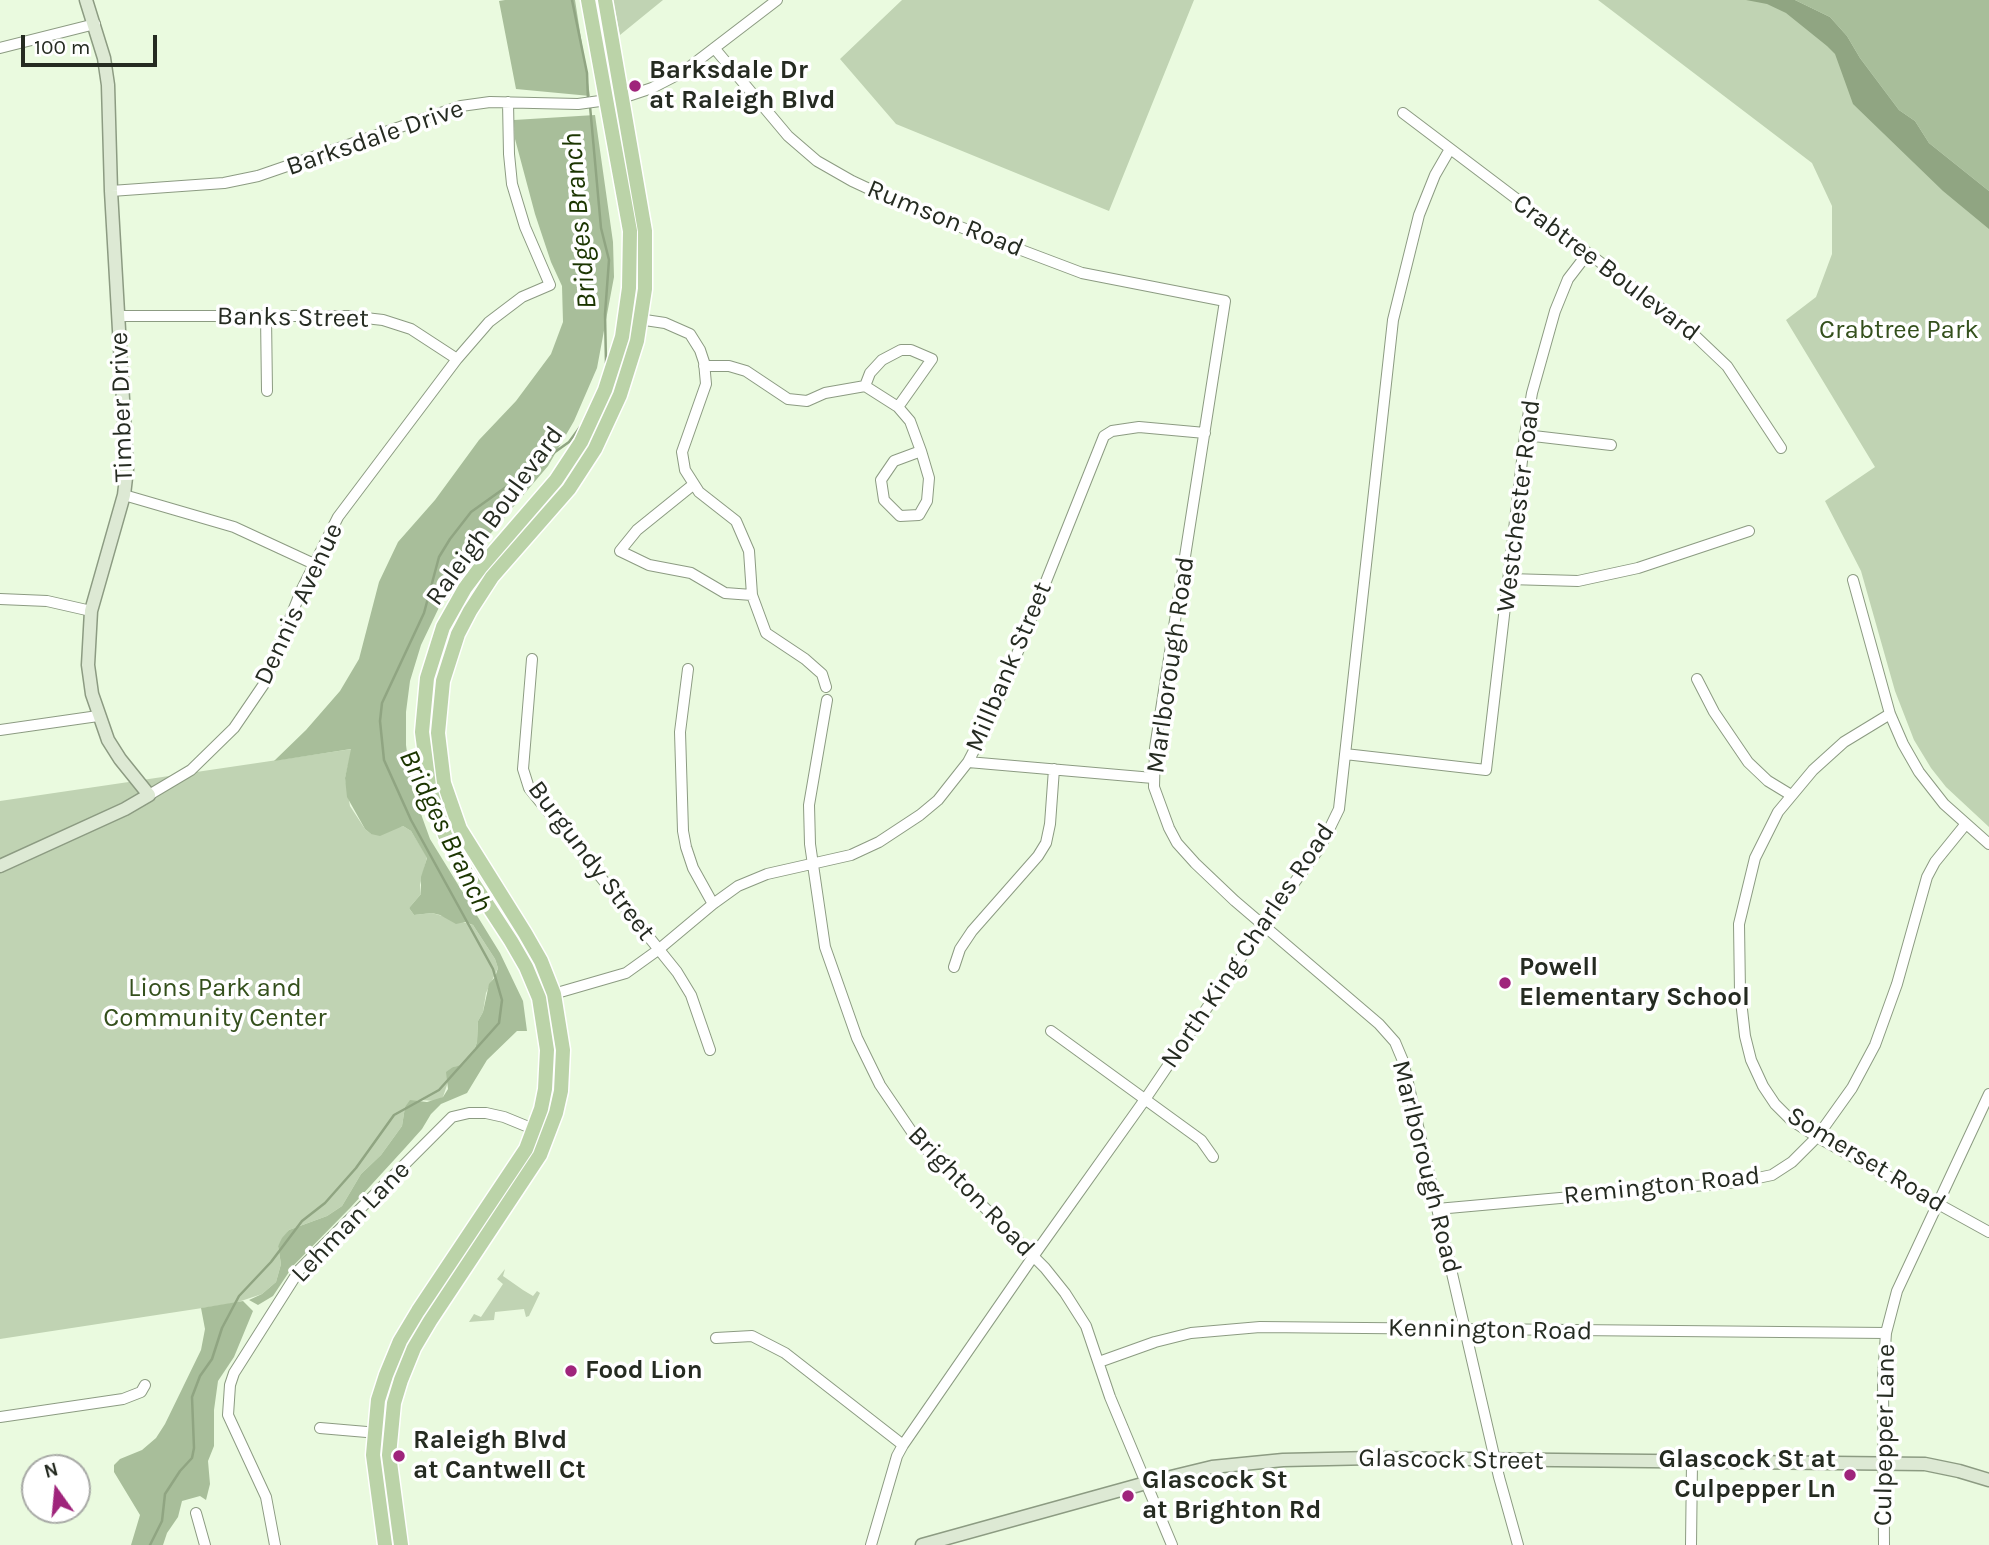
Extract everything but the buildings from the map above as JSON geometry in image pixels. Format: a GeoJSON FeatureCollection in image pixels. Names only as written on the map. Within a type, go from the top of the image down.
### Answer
{"type":"FeatureCollection","features":[{"type":"Feature","properties":{"kind":"main road","name":"Raleigh Boulevard"},"geometry":{"type":"LineString","coordinates":[[385,1545],[375,1482],[374,1433],[378,1400],[400,1342],[526,1149],[541,1109],[547,1072],[545,1029],[539,998],[511,940],[445,835],[435,809],[425,768],[422,732],[423,707],[434,652],[456,604],[480,568],[556,480],[581,442],[605,390],[622,337],[631,262],[629,232],[589,0]]}},
{"type":"Feature","properties":{"kind":"main road","name":"Raleigh Boulevard"},"geometry":{"type":"LineString","coordinates":[[401,1545],[391,1481],[390,1434],[394,1403],[414,1348],[540,1155],[556,1113],[563,1073],[561,1027],[554,994],[530,943],[460,829],[450,805],[442,770],[438,733],[439,709],[449,656],[470,611],[499,569],[569,489],[595,449],[620,396],[637,341],[645,289],[645,231],[605,0]]}},
{"type":"Feature","properties":{"kind":"street","name":"Timber Drive"},"geometry":{"type":"LineString","coordinates":[[86,0],[108,85],[111,191],[127,458],[124,495],[91,611],[88,665],[98,716],[108,740],[149,794]]}},
{"type":"Feature","properties":{"kind":"street","name":"Barksdale Drive"},"geometry":{"type":"LineString","coordinates":[[111,191],[224,183],[258,176],[311,160],[461,106],[508,102],[566,104],[622,99],[683,72],[777,0]]}},
{"type":"Feature","properties":{"kind":"street"},"geometry":{"type":"LineString","coordinates":[[0,48],[94,24]]}},
{"type":"Feature","properties":{"kind":"street","name":"Rumson Road"},"geometry":{"type":"LineString","coordinates":[[715,49],[788,136],[817,161],[852,181],[910,208],[1082,273],[1225,301]]}},
{"type":"Feature","properties":{"kind":"street","name":"Dennis Avenue"},"geometry":{"type":"LineString","coordinates":[[0,866],[125,808],[191,770],[234,728],[264,684],[314,564],[338,517],[457,359],[489,322],[522,297],[550,285],[512,184],[508,102]]}},
{"type":"Feature","properties":{"kind":"street","name":"Crabtree Boulevard"},"geometry":{"type":"LineString","coordinates":[[1403,113],[1710,348],[1727,366],[1781,448]]}},
{"type":"Feature","properties":{"kind":"street","name":"North King Charles Road"},"geometry":{"type":"LineString","coordinates":[[871,1545],[893,1469],[903,1445],[1321,846],[1339,809],[1393,320],[1419,215],[1435,175],[1450,149]]}},
{"type":"Feature","properties":{"kind":"street","name":"Westchester Road"},"geometry":{"type":"LineString","coordinates":[[1345,754],[1486,770],[1532,393],[1555,311],[1568,279],[1588,253]]}},
{"type":"Feature","properties":{"kind":"street","name":"Marlborough Road"},"geometry":{"type":"LineString","coordinates":[[1225,301],[1155,748],[1153,778],[1162,812],[1177,843],[1195,863],[1379,1024],[1395,1042],[1403,1061],[1495,1461],[1518,1545]]}},
{"type":"Feature","properties":{"kind":"street","name":"Banks Street"},"geometry":{"type":"LineString","coordinates":[[119,316],[348,316],[383,320],[411,329],[457,359]]}},
{"type":"Feature","properties":{"kind":"street"},"geometry":{"type":"LineString","coordinates":[[266,316],[267,391]]}},
{"type":"Feature","properties":{"kind":"street"},"geometry":{"type":"LineString","coordinates":[[625,317],[665,323],[690,334],[700,350],[706,383],[682,452],[685,470],[699,492],[736,522],[749,551],[752,595],[766,633],[822,674],[826,687]]}},
{"type":"Feature","properties":{"kind":"street"},"geometry":{"type":"LineString","coordinates":[[865,386],[870,373],[883,360],[901,351],[911,350],[932,359],[898,407]]}},
{"type":"Feature","properties":{"kind":"street"},"geometry":{"type":"LineString","coordinates":[[704,366],[729,366],[746,371],[788,399],[807,401],[825,393],[865,386],[898,407],[910,421],[921,451],[929,478],[927,501],[919,515],[900,516],[884,500],[881,480],[894,461],[921,451]]}},
{"type":"Feature","properties":{"kind":"street","name":"Millbank Street"},"geometry":{"type":"LineString","coordinates":[[539,998],[626,973],[738,886],[767,874],[851,855],[904,827],[938,800],[968,762],[993,714],[1104,436],[1112,431],[1139,427],[1205,433]]}},
{"type":"Feature","properties":{"kind":"street"},"geometry":{"type":"LineString","coordinates":[[1525,435],[1611,445]]}},
{"type":"Feature","properties":{"kind":"street"},"geometry":{"type":"LineString","coordinates":[[694,484],[636,530],[620,551],[649,565],[691,573],[725,593],[752,595]]}},
{"type":"Feature","properties":{"kind":"street"},"geometry":{"type":"LineString","coordinates":[[124,495],[234,527],[314,564]]}},
{"type":"Feature","properties":{"kind":"street"},"geometry":{"type":"LineString","coordinates":[[1509,579],[1578,581],[1638,568],[1749,531]]}},
{"type":"Feature","properties":{"kind":"street"},"geometry":{"type":"LineString","coordinates":[[1853,580],[1890,714],[1919,772],[1944,804],[1989,844]]}},
{"type":"Feature","properties":{"kind":"street"},"geometry":{"type":"LineString","coordinates":[[0,599],[47,601],[91,611]]}},
{"type":"Feature","properties":{"kind":"street","name":"Burgundy Street"},"geometry":{"type":"LineString","coordinates":[[532,659],[523,769],[529,788],[691,995],[710,1049]]}},
{"type":"Feature","properties":{"kind":"street"},"geometry":{"type":"LineString","coordinates":[[688,669],[680,732],[683,831],[693,868],[713,904]]}},
{"type":"Feature","properties":{"kind":"street"},"geometry":{"type":"LineString","coordinates":[[1697,679],[1714,712],[1748,762],[1768,781],[1791,795]]}},
{"type":"Feature","properties":{"kind":"street","name":"Brighton Road"},"geometry":{"type":"LineString","coordinates":[[828,700],[809,805],[812,863],[825,947],[857,1038],[880,1085],[918,1141],[1033,1257],[1065,1293],[1086,1326],[1110,1396],[1172,1545]]}},
{"type":"Feature","properties":{"kind":"street","name":"Somerset Road"},"geometry":{"type":"LineString","coordinates":[[1890,714],[1844,742],[1813,769],[1778,812],[1755,858],[1739,924],[1745,1036],[1751,1060],[1763,1086],[1775,1104],[1791,1120],[1989,1233]]}},
{"type":"Feature","properties":{"kind":"street"},"geometry":{"type":"LineString","coordinates":[[0,730],[98,716]]}},
{"type":"Feature","properties":{"kind":"street"},"geometry":{"type":"LineString","coordinates":[[968,762],[1153,778]]}},
{"type":"Feature","properties":{"kind":"street"},"geometry":{"type":"LineString","coordinates":[[954,967],[960,949],[972,930],[1038,856],[1046,843],[1054,769]]}},
{"type":"Feature","properties":{"kind":"street","name":"Remington Road"},"geometry":{"type":"LineString","coordinates":[[1437,1209],[1739,1182],[1772,1175],[1792,1162],[1817,1137],[1852,1088],[1875,1045],[1897,984],[1927,877],[1935,862],[1965,825]]}},
{"type":"Feature","properties":{"kind":"street"},"geometry":{"type":"LineString","coordinates":[[1051,1031],[1201,1140],[1213,1157]]}},
{"type":"Feature","properties":{"kind":"street","name":"Culpepper Lane"},"geometry":{"type":"LineString","coordinates":[[1884,1545],[1882,1377],[1886,1333],[1897,1291],[1989,1094]]}},
{"type":"Feature","properties":{"kind":"street","name":"Lehman Lane"},"geometry":{"type":"LineString","coordinates":[[275,1545],[266,1497],[228,1415],[230,1385],[234,1373],[300,1269],[452,1117],[486,1113],[504,1117],[548,1135]]}},
{"type":"Feature","properties":{"kind":"street","name":"Kennington Road"},"geometry":{"type":"LineString","coordinates":[[1099,1363],[1155,1342],[1191,1333],[1260,1328],[1886,1333]]}},
{"type":"Feature","properties":{"kind":"street"},"geometry":{"type":"LineString","coordinates":[[716,1338],[752,1336],[785,1353],[903,1445]]}},
{"type":"Feature","properties":{"kind":"street"},"geometry":{"type":"LineString","coordinates":[[0,1417],[123,1399],[141,1392],[145,1385]]}},
{"type":"Feature","properties":{"kind":"street"},"geometry":{"type":"LineString","coordinates":[[320,1428],[390,1434]]}},
{"type":"Feature","properties":{"kind":"street","name":"Glascock Street"},"geometry":{"type":"LineString","coordinates":[[922,1545],[1212,1467],[1283,1460],[1373,1458],[1925,1464],[1989,1480]]}},
{"type":"Feature","properties":{"kind":"street"},"geometry":{"type":"LineString","coordinates":[[1691,1545],[1692,1462]]}},
{"type":"Feature","properties":{"kind":"street"},"geometry":{"type":"LineString","coordinates":[[196,1513],[205,1545]]}},
{"type":"Feature","properties":{"kind":"green space"},"geometry":{"type":"Polygon","coordinates":[[[613,0],[663,0],[620,35],[613,0]]]}},
{"type":"Feature","properties":{"kind":"green space"},"geometry":{"type":"Polygon","coordinates":[[[902,0],[1194,0],[1109,211],[896,124],[840,59],[902,0]]]}},
{"type":"Feature","properties":{"kind":"green space","name":"Crabtree Park"},"geometry":{"type":"Polygon","coordinates":[[[1598,0],[1792,0],[1989,211],[1989,827],[1946,787],[1914,740],[1895,691],[1861,571],[1825,501],[1875,467],[1786,320],[1816,297],[1832,254],[1832,206],[1812,163],[1598,0]]]}},
{"type":"Feature","properties":{"kind":"green space","name":"Lions Park and Community Center"},"geometry":{"type":"Polygon","coordinates":[[[352,749],[345,778],[350,806],[365,829],[371,834],[403,826],[411,831],[427,857],[420,885],[421,894],[409,908],[414,915],[432,913],[473,925],[495,959],[498,968],[486,993],[483,1012],[478,1021],[474,1051],[462,1066],[453,1067],[443,1097],[436,1101],[419,1100],[405,1107],[402,1126],[381,1155],[361,1174],[342,1206],[327,1216],[289,1230],[278,1246],[281,1264],[276,1282],[262,1294],[235,1303],[0,1339],[0,801],[352,749]]]}},
{"type":"Feature","properties":{"kind":"green space"},"geometry":{"type":"Polygon","coordinates":[[[505,1269],[503,1276],[523,1290],[533,1296],[537,1291],[540,1293],[529,1316],[526,1317],[524,1309],[495,1312],[494,1320],[469,1322],[474,1314],[481,1317],[503,1284],[497,1279],[505,1269]]]}},
{"type":"Feature","properties":{"kind":"shaded area"},"geometry":{"type":"Polygon","coordinates":[[[575,0],[590,96],[516,89],[499,1],[575,0]]]}},
{"type":"Feature","properties":{"kind":"shaded area"},"geometry":{"type":"Polygon","coordinates":[[[1746,0],[1795,0],[1830,17],[1847,36],[1899,110],[1915,121],[1929,143],[1989,191],[1989,229],[1943,191],[1853,104],[1835,54],[1827,46],[1786,13],[1767,4],[1746,0]]]}},
{"type":"Feature","properties":{"kind":"shaded area"},"geometry":{"type":"Polygon","coordinates":[[[1795,0],[1989,0],[1989,191],[1929,143],[1915,121],[1899,110],[1847,36],[1830,17],[1795,0]]]}},
{"type":"Feature","properties":{"kind":"shaded area"},"geometry":{"type":"Polygon","coordinates":[[[595,115],[613,242],[614,277],[597,368],[574,421],[548,466],[463,566],[444,597],[421,645],[410,681],[406,712],[406,745],[412,789],[430,839],[500,953],[523,1001],[527,1031],[517,1031],[487,1060],[467,1093],[441,1104],[431,1114],[405,1148],[293,1266],[273,1296],[258,1305],[249,1300],[262,1294],[276,1282],[281,1264],[278,1246],[289,1230],[327,1216],[342,1206],[361,1174],[381,1155],[402,1126],[405,1107],[410,1100],[427,1102],[443,1097],[448,1089],[446,1072],[462,1065],[474,1051],[478,1021],[483,1012],[489,984],[498,968],[473,925],[465,922],[456,924],[432,913],[414,915],[409,908],[421,894],[421,877],[427,858],[411,831],[403,826],[380,836],[365,829],[347,797],[345,778],[351,749],[274,761],[340,691],[359,659],[379,582],[398,542],[435,500],[479,440],[516,401],[551,354],[563,322],[562,286],[535,214],[515,139],[514,120],[595,115]]]}},
{"type":"Feature","properties":{"kind":"shaded area"},"geometry":{"type":"Polygon","coordinates":[[[243,1301],[253,1311],[234,1357],[218,1381],[214,1410],[214,1446],[208,1461],[210,1484],[206,1500],[200,1496],[182,1501],[178,1517],[167,1533],[163,1545],[131,1545],[140,1515],[114,1472],[114,1465],[120,1459],[142,1450],[156,1438],[165,1424],[201,1350],[205,1329],[201,1308],[243,1301]]]}},
{"type":"Feature","properties":{"kind":"waterway","name":"Bridges Branch"},"geometry":{"type":"LineString","coordinates":[[572,0],[587,73],[588,100]]}},
{"type":"Feature","properties":{"kind":"waterway","name":"Bridges Branch"},"geometry":{"type":"LineString","coordinates":[[590,106],[601,228],[609,260],[605,314],[606,363]]}},
{"type":"Feature","properties":{"kind":"waterway","name":"Bridges Branch"},"geometry":{"type":"LineString","coordinates":[[150,1545],[162,1521],[165,1494],[192,1458],[192,1397],[200,1376],[212,1359],[222,1328],[239,1296],[271,1262],[302,1221],[325,1203],[356,1168],[394,1115],[439,1090],[499,1023],[502,1000],[493,969],[411,820],[384,760],[380,721],[382,703],[424,613],[439,557],[450,539],[471,512],[569,442],[580,427]]}},
{"type":"Feature","properties":{"kind":"place","name":"Barksdale Dr at Raleigh Blvd"},"geometry":{"type":"Point","coordinates":[635,86]}},
{"type":"Feature","properties":{"kind":"place","name":"Powell Elementary School"},"geometry":{"type":"Point","coordinates":[1505,983]}},
{"type":"Feature","properties":{"kind":"place","name":"Food Lion"},"geometry":{"type":"Point","coordinates":[571,1371]}},
{"type":"Feature","properties":{"kind":"place","name":"Raleigh Blvd at Cantwell Ct"},"geometry":{"type":"Point","coordinates":[399,1456]}},
{"type":"Feature","properties":{"kind":"place","name":"Glascock St at Culpepper Ln"},"geometry":{"type":"Point","coordinates":[1850,1475]}},
{"type":"Feature","properties":{"kind":"place","name":"Glascock St at Brighton Rd"},"geometry":{"type":"Point","coordinates":[1128,1496]}}]}
